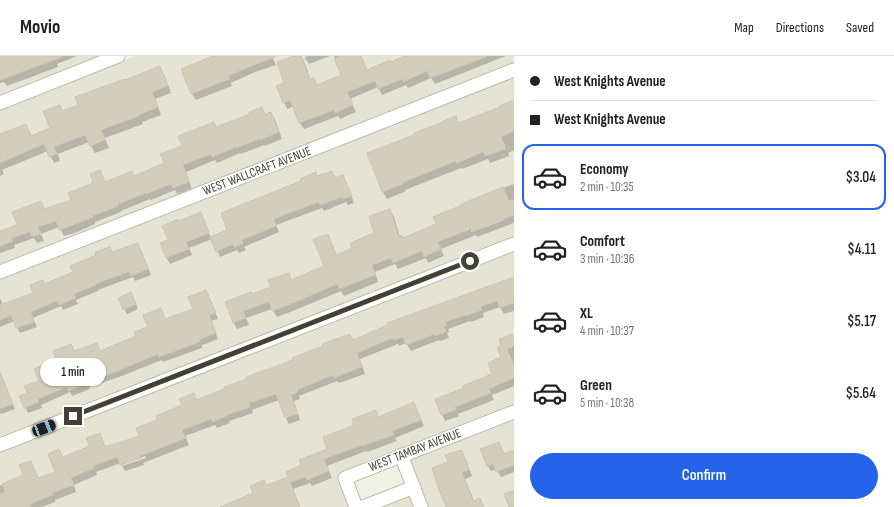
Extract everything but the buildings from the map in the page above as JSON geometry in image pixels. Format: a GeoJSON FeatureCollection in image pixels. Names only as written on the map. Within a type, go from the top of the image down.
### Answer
{"type":"FeatureCollection","features":[{"type":"Feature","properties":{"kind":"street"},"geometry":{"type":"LineString","coordinates":[[0,103],[118,56]]}},
{"type":"Feature","properties":{"kind":"street","name":"WEST WALLCRAFT AVENUE"},"geometry":{"type":"LineString","coordinates":[[0,272],[514,70]]}},
{"type":"Feature","properties":{"kind":"street"},"geometry":{"type":"LineString","coordinates":[[0,445],[514,244]]}},
{"type":"Feature","properties":{"kind":"street","name":"WEST TAMBAY AVENUE"},"geometry":{"type":"LineString","coordinates":[[356,507],[345,478],[514,412]]}},
{"type":"Feature","properties":{"kind":"street"},"geometry":{"type":"LineString","coordinates":[[401,455],[421,507]]}},
{"type":"Feature","properties":{"kind":"street"},"geometry":{"type":"LineString","coordinates":[[363,507],[414,488]]}},
{"type":"Feature","properties":{"kind":"shaded area"},"geometry":{"type":"Polygon","coordinates":[[[0,56],[101,56],[0,96],[0,56]]]}},
{"type":"Feature","properties":{"kind":"shaded area"},"geometry":{"type":"Polygon","coordinates":[[[135,56],[514,56],[514,63],[0,265],[0,110],[135,56]]]}},
{"type":"Feature","properties":{"kind":"shaded area"},"geometry":{"type":"Polygon","coordinates":[[[514,77],[514,237],[0,438],[0,279],[514,77]]]}},
{"type":"Feature","properties":{"kind":"shaded area"},"geometry":{"type":"Polygon","coordinates":[[[514,250],[514,405],[343,472],[350,506],[0,507],[0,451],[514,250]]]}},
{"type":"Feature","properties":{"kind":"shaded area"},"geometry":{"type":"Polygon","coordinates":[[[514,419],[514,507],[427,507],[409,459],[514,419]]]}},
{"type":"Feature","properties":{"kind":"shaded area"},"geometry":{"type":"Polygon","coordinates":[[[411,495],[415,507],[381,507],[411,495]]]}},
{"type":"Feature","properties":{"kind":"route"},"geometry":{"type":"LineString","coordinates":[[73,416],[470,261]]}}]}
